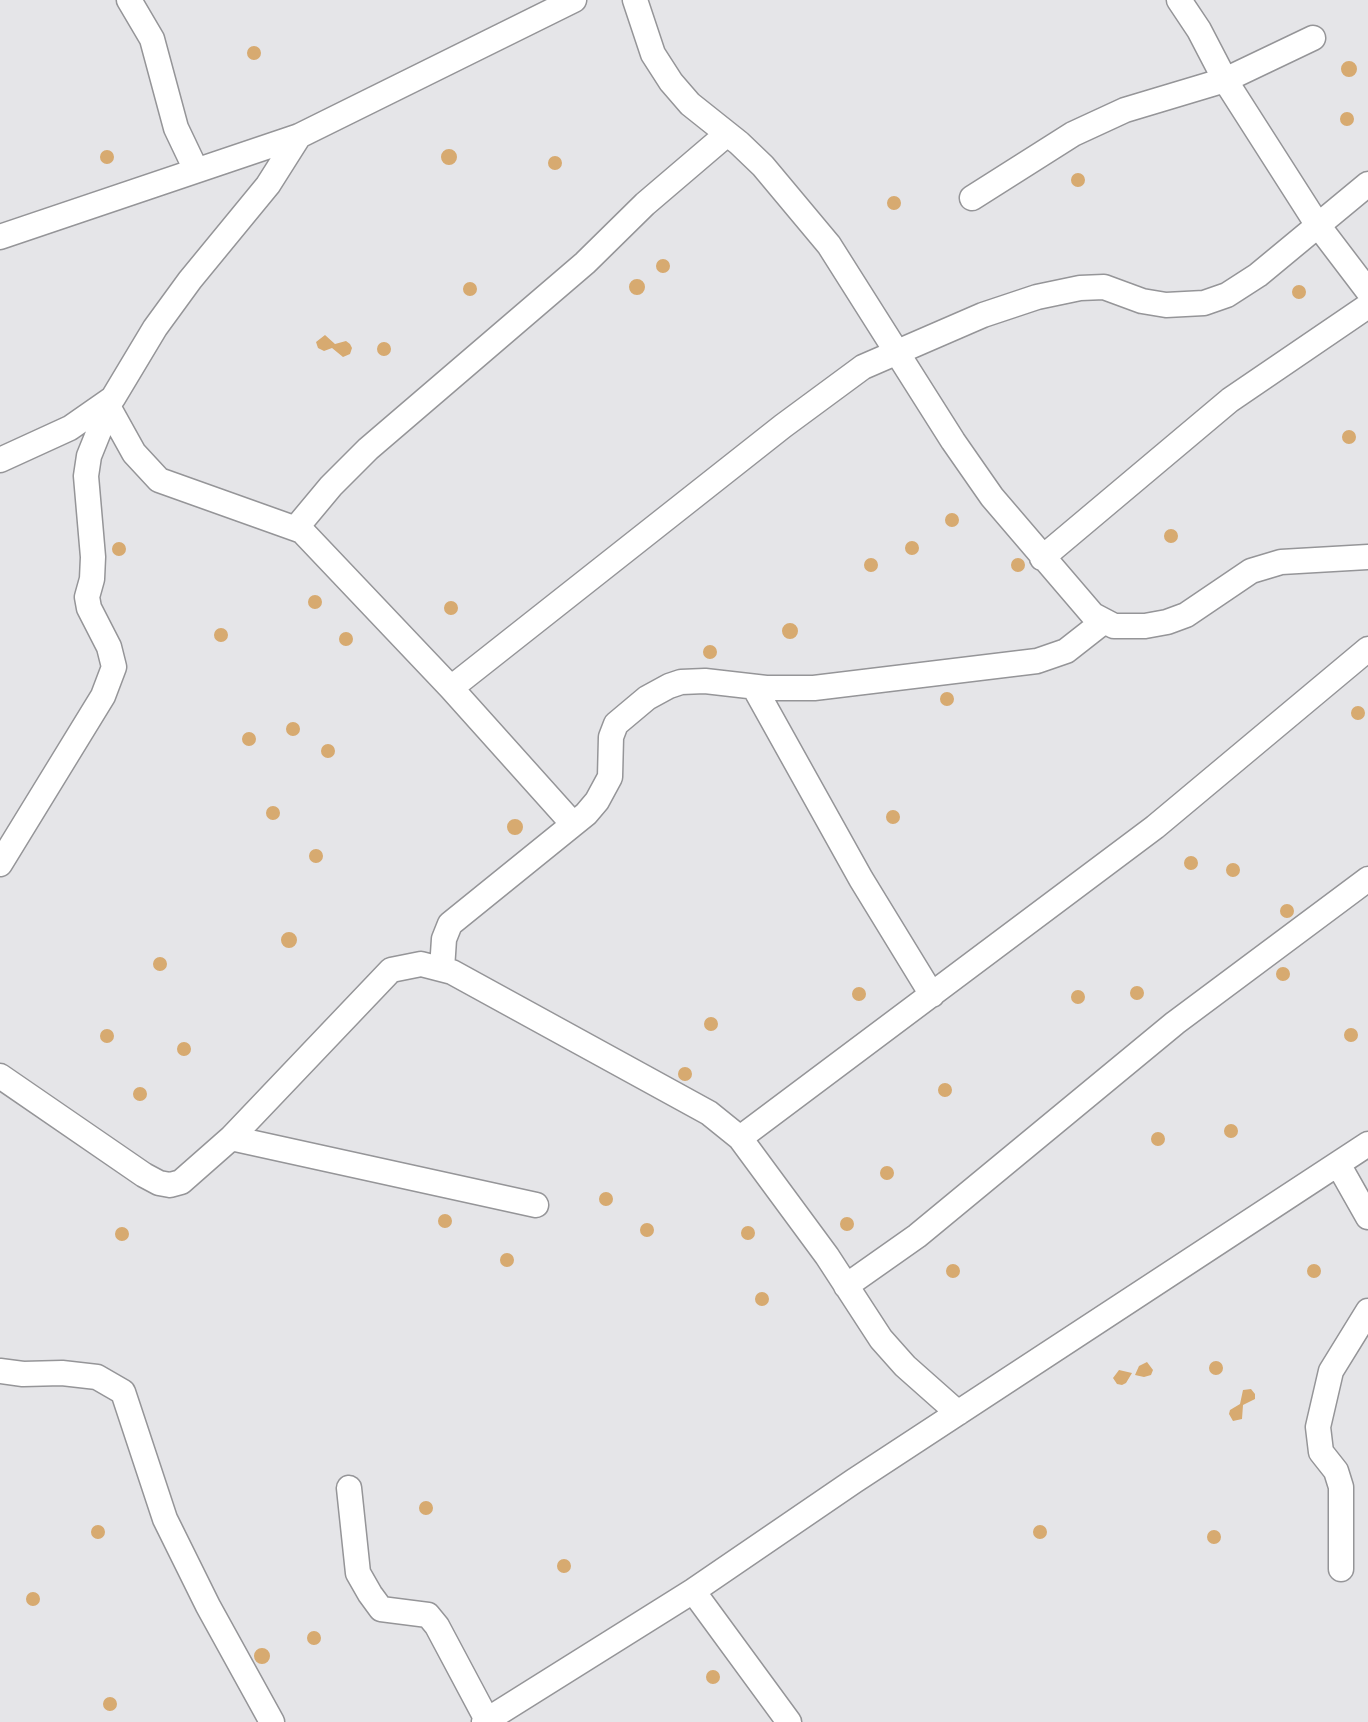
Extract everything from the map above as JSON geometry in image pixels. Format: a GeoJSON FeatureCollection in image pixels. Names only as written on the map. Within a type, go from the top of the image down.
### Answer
{"type":"FeatureCollection","features":[{"type":"Feature","properties":{"kind":"street"},"geometry":{"type":"LineString","coordinates":[[129,0],[152,39],[176,128],[195,170]]}},
{"type":"Feature","properties":{"kind":"street"},"geometry":{"type":"LineString","coordinates":[[0,237],[299,136],[574,0]]}},
{"type":"Feature","properties":{"kind":"street"},"geometry":{"type":"LineString","coordinates":[[635,0],[653,54],[671,82],[690,104],[762,166],[830,245],[897,353],[985,487],[1069,590],[1103,622],[1131,627],[1167,622],[1186,615],[1251,571],[1281,562],[1368,557]]}},
{"type":"Feature","properties":{"kind":"street"},"geometry":{"type":"LineString","coordinates":[[1179,0],[1199,30],[1225,80],[1317,224],[1368,291]]}},
{"type":"Feature","properties":{"kind":"street"},"geometry":{"type":"LineString","coordinates":[[972,198],[1073,134],[1125,110],[1225,80],[1312,38]]}},
{"type":"Feature","properties":{"kind":"street"},"geometry":{"type":"LineString","coordinates":[[296,528],[331,486],[375,443],[585,263],[645,204],[727,134]]}},
{"type":"Feature","properties":{"kind":"street"},"geometry":{"type":"LineString","coordinates":[[0,864],[103,696],[114,667],[109,647],[89,608],[87,597],[92,579],[93,556],[86,476],[89,456],[111,403],[155,328],[268,185],[299,136]]}},
{"type":"Feature","properties":{"kind":"street"},"geometry":{"type":"LineString","coordinates":[[451,688],[783,426],[863,367],[983,315],[1037,297],[1080,288],[1104,287],[1150,303],[1180,306],[1204,303],[1227,295],[1258,275],[1368,184]]}},
{"type":"Feature","properties":{"kind":"street"},"geometry":{"type":"LineString","coordinates":[[1042,558],[1230,400],[1368,306]]}},
{"type":"Feature","properties":{"kind":"street"},"geometry":{"type":"LineString","coordinates":[[111,403],[134,453],[159,480],[296,528],[451,688],[573,824]]}},
{"type":"Feature","properties":{"kind":"street"},"geometry":{"type":"LineString","coordinates":[[0,460],[70,428],[111,403]]}},
{"type":"Feature","properties":{"kind":"street"},"geometry":{"type":"LineString","coordinates":[[442,969],[444,939],[450,924],[511,878],[597,801],[610,777],[611,737],[616,724],[639,703],[669,686],[681,682],[705,681],[754,687],[814,687],[1037,661],[1066,651],[1103,622]]}},
{"type":"Feature","properties":{"kind":"street"},"geometry":{"type":"LineString","coordinates":[[740,1138],[1155,827],[1368,649]]}},
{"type":"Feature","properties":{"kind":"street"},"geometry":{"type":"LineString","coordinates":[[754,687],[861,879],[932,995]]}},
{"type":"Feature","properties":{"kind":"street"},"geometry":{"type":"LineString","coordinates":[[846,1287],[916,1236],[1175,1023],[1368,879]]}},
{"type":"Feature","properties":{"kind":"street"},"geometry":{"type":"LineString","coordinates":[[0,1076],[159,1183],[170,1185],[181,1182],[231,1138],[391,970],[421,964],[442,969],[709,1113],[740,1138],[881,1339],[921,1382],[958,1413]]}},
{"type":"Feature","properties":{"kind":"street"},"geometry":{"type":"LineString","coordinates":[[231,1138],[536,1205]]}},
{"type":"Feature","properties":{"kind":"street"},"geometry":{"type":"LineString","coordinates":[[349,1488],[358,1573],[370,1594],[381,1609],[428,1615],[437,1626],[486,1721],[513,1714],[854,1481],[1368,1144]]}},
{"type":"Feature","properties":{"kind":"street"},"geometry":{"type":"LineString","coordinates":[[1338,1164],[1368,1217]]}},
{"type":"Feature","properties":{"kind":"street"},"geometry":{"type":"LineString","coordinates":[[1341,1569],[1341,1487],[1336,1471],[1321,1452],[1318,1427],[1331,1371],[1353,1331],[1368,1311]]}},
{"type":"Feature","properties":{"kind":"street"},"geometry":{"type":"LineString","coordinates":[[0,1371],[23,1374],[62,1373],[97,1377],[123,1392],[165,1519],[198,1586],[272,1722]]}},
{"type":"Feature","properties":{"kind":"street"},"geometry":{"type":"LineString","coordinates":[[693,1591],[789,1722]]}},
{"type":"Feature","properties":{"kind":"building"},"geometry":{"type":"Polygon","coordinates":[[[251,46],[257,46],[261,53],[257,60],[251,60],[247,56],[247,50],[251,46]]]}},
{"type":"Feature","properties":{"kind":"building"},"geometry":{"type":"Polygon","coordinates":[[[1349,61],[1357,69],[1349,77],[1341,69],[1349,61]]]}},
{"type":"Feature","properties":{"kind":"building"},"geometry":{"type":"Polygon","coordinates":[[[1344,112],[1350,112],[1354,119],[1350,126],[1344,126],[1340,122],[1340,116],[1344,112]]]}},
{"type":"Feature","properties":{"kind":"building"},"geometry":{"type":"Polygon","coordinates":[[[449,149],[457,157],[449,165],[441,157],[449,149]]]}},
{"type":"Feature","properties":{"kind":"building"},"geometry":{"type":"Polygon","coordinates":[[[104,150],[110,150],[114,157],[110,164],[104,164],[100,160],[100,154],[104,150]]]}},
{"type":"Feature","properties":{"kind":"building"},"geometry":{"type":"Polygon","coordinates":[[[552,156],[558,156],[562,163],[558,170],[552,170],[548,166],[548,160],[552,156]]]}},
{"type":"Feature","properties":{"kind":"building"},"geometry":{"type":"Polygon","coordinates":[[[1075,173],[1081,173],[1085,180],[1081,187],[1075,187],[1071,183],[1071,177],[1075,173]]]}},
{"type":"Feature","properties":{"kind":"building"},"geometry":{"type":"Polygon","coordinates":[[[891,196],[897,196],[901,203],[897,210],[891,210],[887,206],[887,200],[891,196]]]}},
{"type":"Feature","properties":{"kind":"building"},"geometry":{"type":"Polygon","coordinates":[[[660,259],[666,259],[670,266],[666,273],[660,273],[656,269],[656,263],[660,259]]]}},
{"type":"Feature","properties":{"kind":"building"},"geometry":{"type":"Polygon","coordinates":[[[637,279],[645,287],[637,295],[629,287],[637,279]]]}},
{"type":"Feature","properties":{"kind":"building"},"geometry":{"type":"Polygon","coordinates":[[[467,282],[473,282],[477,289],[473,296],[467,296],[463,292],[463,286],[467,282]]]}},
{"type":"Feature","properties":{"kind":"building"},"geometry":{"type":"Polygon","coordinates":[[[1296,285],[1302,285],[1306,292],[1302,299],[1296,299],[1292,295],[1292,289],[1296,285]]]}},
{"type":"Feature","properties":{"kind":"building"},"geometry":{"type":"Polygon","coordinates":[[[325,335],[335,344],[346,341],[350,344],[352,348],[350,354],[343,357],[332,348],[324,351],[318,348],[316,342],[325,335]]]}},
{"type":"Feature","properties":{"kind":"building"},"geometry":{"type":"Polygon","coordinates":[[[381,342],[387,342],[391,349],[387,356],[381,356],[377,352],[377,346],[381,342]]]}},
{"type":"Feature","properties":{"kind":"building"},"geometry":{"type":"Polygon","coordinates":[[[1346,430],[1352,430],[1356,437],[1352,444],[1346,444],[1342,440],[1342,434],[1346,430]]]}},
{"type":"Feature","properties":{"kind":"building"},"geometry":{"type":"Polygon","coordinates":[[[949,513],[955,513],[959,520],[955,527],[949,527],[945,523],[945,517],[949,513]]]}},
{"type":"Feature","properties":{"kind":"building"},"geometry":{"type":"Polygon","coordinates":[[[1168,529],[1174,529],[1178,536],[1174,543],[1168,543],[1164,539],[1164,533],[1168,529]]]}},
{"type":"Feature","properties":{"kind":"building"},"geometry":{"type":"Polygon","coordinates":[[[909,541],[915,541],[919,548],[915,555],[909,555],[905,551],[905,545],[909,541]]]}},
{"type":"Feature","properties":{"kind":"building"},"geometry":{"type":"Polygon","coordinates":[[[116,542],[122,542],[126,549],[122,556],[116,556],[112,552],[112,546],[116,542]]]}},
{"type":"Feature","properties":{"kind":"building"},"geometry":{"type":"Polygon","coordinates":[[[868,558],[874,558],[878,565],[874,572],[868,572],[864,568],[864,562],[868,558]]]}},
{"type":"Feature","properties":{"kind":"building"},"geometry":{"type":"Polygon","coordinates":[[[1015,558],[1021,558],[1025,565],[1021,572],[1015,572],[1011,568],[1011,562],[1015,558]]]}},
{"type":"Feature","properties":{"kind":"building"},"geometry":{"type":"Polygon","coordinates":[[[312,595],[318,595],[322,602],[318,609],[312,609],[308,605],[308,599],[312,595]]]}},
{"type":"Feature","properties":{"kind":"building"},"geometry":{"type":"Polygon","coordinates":[[[448,601],[454,601],[458,608],[454,615],[448,615],[444,611],[444,605],[448,601]]]}},
{"type":"Feature","properties":{"kind":"building"},"geometry":{"type":"Polygon","coordinates":[[[790,623],[798,631],[790,639],[782,631],[790,623]]]}},
{"type":"Feature","properties":{"kind":"building"},"geometry":{"type":"Polygon","coordinates":[[[218,628],[224,628],[228,635],[224,642],[218,642],[214,638],[214,632],[218,628]]]}},
{"type":"Feature","properties":{"kind":"building"},"geometry":{"type":"Polygon","coordinates":[[[343,632],[349,632],[353,639],[349,646],[343,646],[339,642],[339,636],[343,632]]]}},
{"type":"Feature","properties":{"kind":"building"},"geometry":{"type":"Polygon","coordinates":[[[707,645],[713,645],[717,652],[713,659],[707,659],[703,655],[703,649],[707,645]]]}},
{"type":"Feature","properties":{"kind":"building"},"geometry":{"type":"Polygon","coordinates":[[[944,692],[950,692],[954,699],[950,706],[944,706],[940,702],[940,696],[944,692]]]}},
{"type":"Feature","properties":{"kind":"building"},"geometry":{"type":"Polygon","coordinates":[[[1355,706],[1361,706],[1365,713],[1361,720],[1355,720],[1351,716],[1351,710],[1355,706]]]}},
{"type":"Feature","properties":{"kind":"building"},"geometry":{"type":"Polygon","coordinates":[[[290,722],[296,722],[300,729],[296,736],[290,736],[286,732],[286,726],[290,722]]]}},
{"type":"Feature","properties":{"kind":"building"},"geometry":{"type":"Polygon","coordinates":[[[246,732],[252,732],[256,739],[252,746],[246,746],[242,742],[242,736],[246,732]]]}},
{"type":"Feature","properties":{"kind":"building"},"geometry":{"type":"Polygon","coordinates":[[[325,744],[331,744],[335,751],[331,758],[325,758],[321,754],[321,748],[325,744]]]}},
{"type":"Feature","properties":{"kind":"building"},"geometry":{"type":"Polygon","coordinates":[[[270,806],[276,806],[280,813],[276,820],[270,820],[266,816],[266,810],[270,806]]]}},
{"type":"Feature","properties":{"kind":"building"},"geometry":{"type":"Polygon","coordinates":[[[890,810],[896,810],[900,817],[896,824],[890,824],[886,820],[886,814],[890,810]]]}},
{"type":"Feature","properties":{"kind":"building"},"geometry":{"type":"Polygon","coordinates":[[[515,819],[523,827],[515,835],[507,827],[515,819]]]}},
{"type":"Feature","properties":{"kind":"building"},"geometry":{"type":"Polygon","coordinates":[[[313,849],[319,849],[323,856],[319,863],[313,863],[309,859],[309,853],[313,849]]]}},
{"type":"Feature","properties":{"kind":"building"},"geometry":{"type":"Polygon","coordinates":[[[1188,856],[1194,856],[1198,863],[1194,870],[1188,870],[1184,866],[1184,860],[1188,856]]]}},
{"type":"Feature","properties":{"kind":"building"},"geometry":{"type":"Polygon","coordinates":[[[1230,863],[1236,863],[1240,870],[1236,877],[1230,877],[1226,873],[1226,867],[1230,863]]]}},
{"type":"Feature","properties":{"kind":"building"},"geometry":{"type":"Polygon","coordinates":[[[1284,904],[1290,904],[1294,911],[1290,918],[1284,918],[1280,914],[1280,908],[1284,904]]]}},
{"type":"Feature","properties":{"kind":"building"},"geometry":{"type":"Polygon","coordinates":[[[289,932],[297,940],[289,948],[281,940],[289,932]]]}},
{"type":"Feature","properties":{"kind":"building"},"geometry":{"type":"Polygon","coordinates":[[[157,957],[163,957],[167,964],[163,971],[157,971],[153,967],[153,961],[157,957]]]}},
{"type":"Feature","properties":{"kind":"building"},"geometry":{"type":"Polygon","coordinates":[[[1280,967],[1286,967],[1290,974],[1286,981],[1280,981],[1276,977],[1276,971],[1280,967]]]}},
{"type":"Feature","properties":{"kind":"building"},"geometry":{"type":"Polygon","coordinates":[[[1134,986],[1140,986],[1144,993],[1140,1000],[1134,1000],[1130,996],[1130,990],[1134,986]]]}},
{"type":"Feature","properties":{"kind":"building"},"geometry":{"type":"Polygon","coordinates":[[[856,987],[862,987],[866,994],[862,1001],[856,1001],[852,997],[852,991],[856,987]]]}},
{"type":"Feature","properties":{"kind":"building"},"geometry":{"type":"Polygon","coordinates":[[[1075,990],[1081,990],[1085,997],[1081,1004],[1075,1004],[1071,1000],[1071,994],[1075,990]]]}},
{"type":"Feature","properties":{"kind":"building"},"geometry":{"type":"Polygon","coordinates":[[[708,1017],[714,1017],[718,1024],[714,1031],[708,1031],[704,1027],[704,1021],[708,1017]]]}},
{"type":"Feature","properties":{"kind":"building"},"geometry":{"type":"Polygon","coordinates":[[[1348,1028],[1354,1028],[1358,1035],[1354,1042],[1348,1042],[1344,1038],[1344,1032],[1348,1028]]]}},
{"type":"Feature","properties":{"kind":"building"},"geometry":{"type":"Polygon","coordinates":[[[104,1029],[110,1029],[114,1036],[110,1043],[104,1043],[100,1039],[100,1033],[104,1029]]]}},
{"type":"Feature","properties":{"kind":"building"},"geometry":{"type":"Polygon","coordinates":[[[181,1042],[187,1042],[191,1049],[187,1056],[181,1056],[177,1052],[177,1046],[181,1042]]]}},
{"type":"Feature","properties":{"kind":"building"},"geometry":{"type":"Polygon","coordinates":[[[682,1067],[688,1067],[692,1074],[688,1081],[682,1081],[678,1077],[678,1071],[682,1067]]]}},
{"type":"Feature","properties":{"kind":"building"},"geometry":{"type":"Polygon","coordinates":[[[942,1083],[948,1083],[952,1090],[948,1097],[942,1097],[938,1093],[938,1087],[942,1083]]]}},
{"type":"Feature","properties":{"kind":"building"},"geometry":{"type":"Polygon","coordinates":[[[137,1087],[143,1087],[147,1094],[143,1101],[137,1101],[133,1097],[133,1091],[137,1087]]]}},
{"type":"Feature","properties":{"kind":"building"},"geometry":{"type":"Polygon","coordinates":[[[1228,1124],[1234,1124],[1238,1131],[1234,1138],[1228,1138],[1224,1134],[1224,1128],[1228,1124]]]}},
{"type":"Feature","properties":{"kind":"building"},"geometry":{"type":"Polygon","coordinates":[[[1155,1132],[1161,1132],[1165,1139],[1161,1146],[1155,1146],[1151,1142],[1151,1136],[1155,1132]]]}},
{"type":"Feature","properties":{"kind":"building"},"geometry":{"type":"Polygon","coordinates":[[[884,1166],[890,1166],[894,1173],[890,1180],[884,1180],[880,1176],[880,1170],[884,1166]]]}},
{"type":"Feature","properties":{"kind":"building"},"geometry":{"type":"Polygon","coordinates":[[[603,1192],[609,1192],[613,1199],[609,1206],[603,1206],[599,1202],[599,1196],[603,1192]]]}},
{"type":"Feature","properties":{"kind":"building"},"geometry":{"type":"Polygon","coordinates":[[[442,1214],[448,1214],[452,1221],[448,1228],[442,1228],[438,1224],[438,1218],[442,1214]]]}},
{"type":"Feature","properties":{"kind":"building"},"geometry":{"type":"Polygon","coordinates":[[[844,1217],[850,1217],[854,1224],[850,1231],[844,1231],[840,1227],[840,1221],[844,1217]]]}},
{"type":"Feature","properties":{"kind":"building"},"geometry":{"type":"Polygon","coordinates":[[[644,1223],[650,1223],[654,1230],[650,1237],[644,1237],[640,1233],[640,1227],[644,1223]]]}},
{"type":"Feature","properties":{"kind":"building"},"geometry":{"type":"Polygon","coordinates":[[[745,1226],[751,1226],[755,1233],[751,1240],[745,1240],[741,1236],[741,1230],[745,1226]]]}},
{"type":"Feature","properties":{"kind":"building"},"geometry":{"type":"Polygon","coordinates":[[[119,1227],[125,1227],[129,1234],[125,1241],[119,1241],[115,1237],[115,1231],[119,1227]]]}},
{"type":"Feature","properties":{"kind":"building"},"geometry":{"type":"Polygon","coordinates":[[[504,1253],[510,1253],[514,1260],[510,1267],[504,1267],[500,1263],[500,1257],[504,1253]]]}},
{"type":"Feature","properties":{"kind":"building"},"geometry":{"type":"Polygon","coordinates":[[[950,1264],[956,1264],[960,1271],[956,1278],[950,1278],[946,1274],[946,1268],[950,1264]]]}},
{"type":"Feature","properties":{"kind":"building"},"geometry":{"type":"Polygon","coordinates":[[[1311,1264],[1317,1264],[1321,1271],[1317,1278],[1311,1278],[1307,1274],[1307,1268],[1311,1264]]]}},
{"type":"Feature","properties":{"kind":"building"},"geometry":{"type":"Polygon","coordinates":[[[759,1292],[765,1292],[769,1299],[765,1306],[759,1306],[755,1302],[755,1296],[759,1292]]]}},
{"type":"Feature","properties":{"kind":"building"},"geometry":{"type":"Polygon","coordinates":[[[1213,1361],[1219,1361],[1223,1368],[1219,1375],[1213,1375],[1209,1371],[1209,1365],[1213,1361]]]}},
{"type":"Feature","properties":{"kind":"building"},"geometry":{"type":"Polygon","coordinates":[[[1147,1362],[1153,1370],[1151,1375],[1144,1377],[1135,1375],[1139,1366],[1147,1362]]]}},
{"type":"Feature","properties":{"kind":"building"},"geometry":{"type":"Polygon","coordinates":[[[1119,1370],[1132,1373],[1122,1385],[1117,1384],[1113,1378],[1119,1370]]]}},
{"type":"Feature","properties":{"kind":"building"},"geometry":{"type":"Polygon","coordinates":[[[1251,1389],[1255,1394],[1255,1399],[1243,1405],[1242,1419],[1233,1421],[1229,1414],[1230,1410],[1240,1404],[1243,1390],[1251,1389]]]}},
{"type":"Feature","properties":{"kind":"building"},"geometry":{"type":"Polygon","coordinates":[[[423,1501],[429,1501],[433,1508],[429,1515],[423,1515],[419,1511],[419,1505],[423,1501]]]}},
{"type":"Feature","properties":{"kind":"building"},"geometry":{"type":"Polygon","coordinates":[[[95,1525],[101,1525],[105,1532],[101,1539],[95,1539],[91,1535],[91,1529],[95,1525]]]}},
{"type":"Feature","properties":{"kind":"building"},"geometry":{"type":"Polygon","coordinates":[[[1037,1525],[1043,1525],[1047,1532],[1043,1539],[1037,1539],[1033,1535],[1033,1529],[1037,1525]]]}},
{"type":"Feature","properties":{"kind":"building"},"geometry":{"type":"Polygon","coordinates":[[[1211,1530],[1217,1530],[1221,1537],[1217,1544],[1211,1544],[1207,1540],[1207,1534],[1211,1530]]]}},
{"type":"Feature","properties":{"kind":"building"},"geometry":{"type":"Polygon","coordinates":[[[561,1559],[567,1559],[571,1566],[567,1573],[561,1573],[557,1569],[557,1563],[561,1559]]]}},
{"type":"Feature","properties":{"kind":"building"},"geometry":{"type":"Polygon","coordinates":[[[30,1592],[36,1592],[40,1599],[36,1606],[30,1606],[26,1602],[26,1596],[30,1592]]]}},
{"type":"Feature","properties":{"kind":"building"},"geometry":{"type":"Polygon","coordinates":[[[311,1631],[317,1631],[321,1638],[317,1645],[311,1645],[307,1641],[307,1635],[311,1631]]]}},
{"type":"Feature","properties":{"kind":"building"},"geometry":{"type":"Polygon","coordinates":[[[262,1648],[270,1656],[262,1664],[254,1656],[262,1648]]]}},
{"type":"Feature","properties":{"kind":"building"},"geometry":{"type":"Polygon","coordinates":[[[710,1670],[716,1670],[720,1677],[716,1684],[710,1684],[706,1680],[706,1674],[710,1670]]]}},
{"type":"Feature","properties":{"kind":"building"},"geometry":{"type":"Polygon","coordinates":[[[107,1697],[113,1697],[117,1704],[113,1711],[107,1711],[103,1707],[103,1701],[107,1697]]]}}]}
